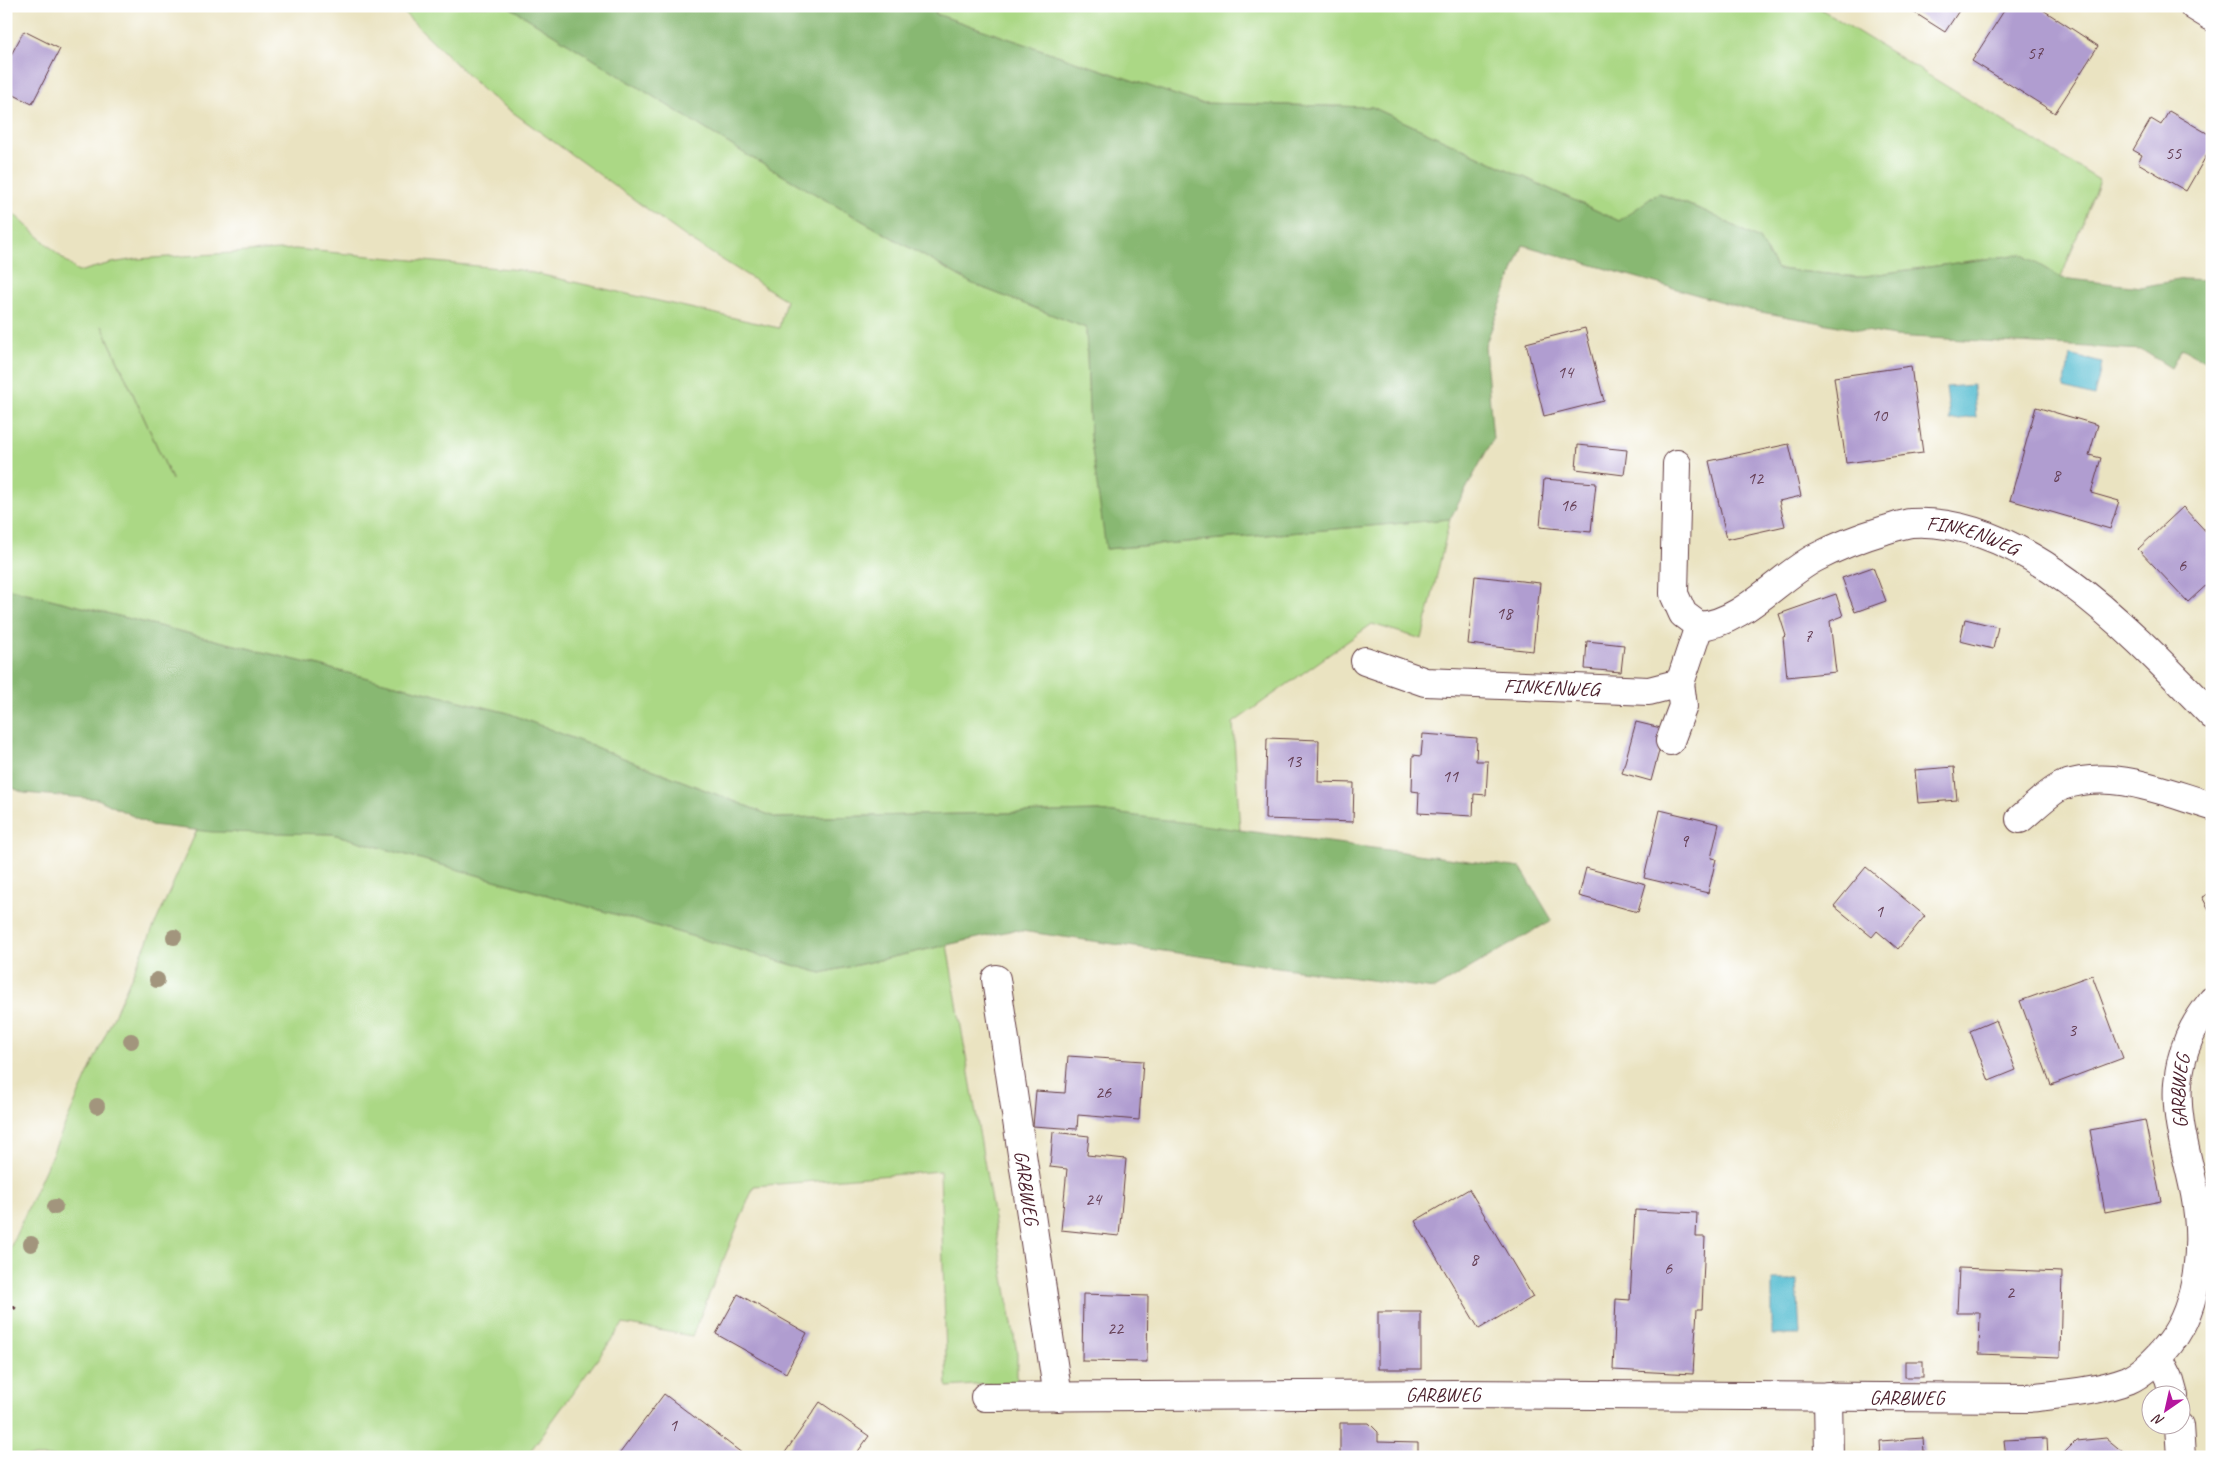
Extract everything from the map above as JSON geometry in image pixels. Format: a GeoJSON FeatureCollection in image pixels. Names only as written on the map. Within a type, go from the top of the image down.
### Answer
{"type":"FeatureCollection","features":[{"type":"Feature","properties":{"kind":"street"},"geometry":{"type":"LineString","coordinates":[[2194,6],[2212,17]]}},
{"type":"Feature","properties":{"kind":"street"},"geometry":{"type":"LineString","coordinates":[[1670,740],[1682,706],[1680,683],[1699,626],[1683,614],[1674,594],[1677,464]]}},
{"type":"Feature","properties":{"kind":"street","name":"FINKENWEG"},"geometry":{"type":"LineString","coordinates":[[1699,626],[1712,626],[1743,610],[1797,568],[1846,542],[1909,523],[1955,525],[2012,547],[2072,584],[2132,634],[2212,715]]}},
{"type":"Feature","properties":{"kind":"street","name":"FINKENWEG"},"geometry":{"type":"LineString","coordinates":[[1365,661],[1425,682],[1649,691],[1680,683]]}},
{"type":"Feature","properties":{"kind":"street"},"geometry":{"type":"LineString","coordinates":[[2020,819],[2061,787],[2091,780],[2135,782],[2212,806]]}},
{"type":"Feature","properties":{"kind":"street","name":"GARBWEG"},"geometry":{"type":"LineString","coordinates":[[996,979],[1058,1397]]}},
{"type":"Feature","properties":{"kind":"street","name":"GARBWEG"},"geometry":{"type":"LineString","coordinates":[[985,1398],[1456,1394],[2028,1398],[2092,1390],[2129,1379],[2158,1358],[2179,1331],[2194,1291],[2199,1247],[2196,1197],[2180,1121],[2178,1084],[2184,1048],[2196,1020],[2212,1000]]}},
{"type":"Feature","properties":{"kind":"street"},"geometry":{"type":"LineString","coordinates":[[2158,1358],[2171,1386]]}},
{"type":"Feature","properties":{"kind":"street"},"geometry":{"type":"LineString","coordinates":[[1828,1396],[1829,1457]]}},
{"type":"Feature","properties":{"kind":"street"},"geometry":{"type":"LineString","coordinates":[[2180,1436],[2181,1457]]}},
{"type":"Feature","properties":{"kind":"path"},"geometry":{"type":"LineString","coordinates":[[6,1302],[16,1309]]}},
{"type":"Feature","properties":{"kind":"green space"},"geometry":{"type":"Polygon","coordinates":[[[397,6],[508,6],[747,155],[973,284],[1086,328],[1090,435],[1107,549],[1450,519],[1422,639],[1372,624],[1233,723],[1240,831],[1099,811],[777,818],[508,713],[6,588],[6,207],[78,272],[111,263],[137,259],[295,249],[520,270],[779,328],[786,300],[686,237],[486,93],[397,6]],[[102,326],[172,480],[172,479],[102,326]]]}},
{"type":"Feature","properties":{"kind":"green space"},"geometry":{"type":"Polygon","coordinates":[[[508,6],[935,6],[936,14],[1199,103],[1372,107],[1619,221],[1658,193],[1707,212],[1759,239],[1777,269],[1858,277],[2021,254],[2061,278],[2141,287],[2183,279],[2212,280],[2212,360],[2205,361],[2182,348],[2171,368],[2142,350],[1894,336],[1750,310],[1523,245],[1485,346],[1493,439],[1450,519],[1106,549],[1090,435],[1086,328],[973,284],[747,155],[508,6]]]}},
{"type":"Feature","properties":{"kind":"green space"},"geometry":{"type":"Polygon","coordinates":[[[935,6],[1816,6],[2099,180],[2061,278],[2021,254],[1858,277],[1777,269],[1759,239],[1707,212],[1659,193],[1619,221],[1372,107],[1199,103],[936,14],[935,6]]]}},
{"type":"Feature","properties":{"kind":"green space"},"geometry":{"type":"Polygon","coordinates":[[[6,588],[508,713],[777,818],[1099,811],[1521,868],[1552,920],[1434,989],[1014,930],[821,973],[333,834],[212,832],[151,825],[98,799],[24,793],[6,785],[6,588]]]}},
{"type":"Feature","properties":{"kind":"green space"},"geometry":{"type":"Polygon","coordinates":[[[197,830],[333,834],[821,973],[947,945],[1017,1353],[1017,1382],[947,1387],[940,1171],[754,1186],[692,1336],[623,1324],[526,1457],[6,1457],[6,1257],[197,830]]]}},
{"type":"Feature","properties":{"kind":"water"},"geometry":{"type":"Polygon","coordinates":[[[2070,355],[2102,363],[2094,396],[2064,388],[2070,355]]]}},
{"type":"Feature","properties":{"kind":"water"},"geometry":{"type":"Polygon","coordinates":[[[1973,385],[1976,417],[1950,420],[1946,387],[1973,385]]]}},
{"type":"Feature","properties":{"kind":"water"},"geometry":{"type":"Polygon","coordinates":[[[1772,1280],[1797,1280],[1800,1335],[1772,1335],[1772,1280]]]}},
{"type":"Feature","properties":{"kind":"building"},"geometry":{"type":"Polygon","coordinates":[[[1904,6],[1962,6],[1945,32],[1904,6]]]}},
{"type":"Feature","properties":{"kind":"building"},"geometry":{"type":"Polygon","coordinates":[[[2007,6],[2037,6],[2098,46],[2055,113],[1972,61],[2007,6]]]}},
{"type":"Feature","properties":{"kind":"building"},"geometry":{"type":"Polygon","coordinates":[[[24,31],[60,49],[32,104],[6,91],[6,64],[24,31]]]}},
{"type":"Feature","properties":{"kind":"building"},"geometry":{"type":"Polygon","coordinates":[[[2169,111],[2212,136],[2212,146],[2186,191],[2138,163],[2142,155],[2133,150],[2151,119],[2161,125],[2169,111]]]}},
{"type":"Feature","properties":{"kind":"building"},"geometry":{"type":"Polygon","coordinates":[[[1585,328],[1604,401],[1544,416],[1526,343],[1585,328]]]}},
{"type":"Feature","properties":{"kind":"building"},"geometry":{"type":"Polygon","coordinates":[[[1911,366],[1923,453],[1846,463],[1834,377],[1911,366]]]}},
{"type":"Feature","properties":{"kind":"building"},"geometry":{"type":"Polygon","coordinates":[[[2036,407],[2098,425],[2089,455],[2101,458],[2091,493],[2119,501],[2110,529],[2010,500],[2036,407]]]}},
{"type":"Feature","properties":{"kind":"building"},"geometry":{"type":"Polygon","coordinates":[[[1789,444],[1801,496],[1779,501],[1785,526],[1727,539],[1709,461],[1789,444]]]}},
{"type":"Feature","properties":{"kind":"building"},"geometry":{"type":"Polygon","coordinates":[[[1578,445],[1627,450],[1624,475],[1576,469],[1578,445]]]}},
{"type":"Feature","properties":{"kind":"building"},"geometry":{"type":"Polygon","coordinates":[[[1544,479],[1596,483],[1591,532],[1540,527],[1544,479]]]}},
{"type":"Feature","properties":{"kind":"building"},"geometry":{"type":"Polygon","coordinates":[[[2183,507],[2212,538],[2212,580],[2188,602],[2138,549],[2183,507]]]}},
{"type":"Feature","properties":{"kind":"building"},"geometry":{"type":"Polygon","coordinates":[[[1873,567],[1886,601],[1855,612],[1842,578],[1873,567]]]}},
{"type":"Feature","properties":{"kind":"building"},"geometry":{"type":"Polygon","coordinates":[[[1475,576],[1540,583],[1533,651],[1468,644],[1475,576]]]}},
{"type":"Feature","properties":{"kind":"building"},"geometry":{"type":"Polygon","coordinates":[[[1836,594],[1843,616],[1830,621],[1836,672],[1787,677],[1783,637],[1786,636],[1779,614],[1836,594]]]}},
{"type":"Feature","properties":{"kind":"building"},"geometry":{"type":"Polygon","coordinates":[[[1965,619],[1998,627],[1993,649],[1960,641],[1965,619]]]}},
{"type":"Feature","properties":{"kind":"building"},"geometry":{"type":"Polygon","coordinates":[[[1587,641],[1624,645],[1621,672],[1585,669],[1587,641]]]}},
{"type":"Feature","properties":{"kind":"building"},"geometry":{"type":"Polygon","coordinates":[[[1636,722],[1665,729],[1651,781],[1622,773],[1636,722]]]}},
{"type":"Feature","properties":{"kind":"building"},"geometry":{"type":"Polygon","coordinates":[[[1423,734],[1477,738],[1476,761],[1488,761],[1486,795],[1474,794],[1473,816],[1418,813],[1419,792],[1412,791],[1413,755],[1421,756],[1423,734]]]}},
{"type":"Feature","properties":{"kind":"building"},"geometry":{"type":"Polygon","coordinates":[[[1267,738],[1319,740],[1318,782],[1354,783],[1353,822],[1265,819],[1267,738]]]}},
{"type":"Feature","properties":{"kind":"building"},"geometry":{"type":"Polygon","coordinates":[[[1954,767],[1957,800],[1918,803],[1915,770],[1954,767]]]}},
{"type":"Feature","properties":{"kind":"building"},"geometry":{"type":"Polygon","coordinates":[[[1660,810],[1719,824],[1711,858],[1716,859],[1708,893],[1644,878],[1660,810]]]}},
{"type":"Feature","properties":{"kind":"building"},"geometry":{"type":"Polygon","coordinates":[[[1866,867],[1925,916],[1898,949],[1877,931],[1872,937],[1834,906],[1866,867]]]}},
{"type":"Feature","properties":{"kind":"building"},"geometry":{"type":"Polygon","coordinates":[[[1586,868],[1646,884],[1638,912],[1579,896],[1586,868]]]}},
{"type":"Feature","properties":{"kind":"building"},"geometry":{"type":"Polygon","coordinates":[[[2212,892],[2212,915],[2202,897],[2212,892]]]}},
{"type":"Feature","properties":{"kind":"building"},"geometry":{"type":"Polygon","coordinates":[[[2092,975],[2123,1058],[2051,1085],[2020,1001],[2092,975]]]}},
{"type":"Feature","properties":{"kind":"building"},"geometry":{"type":"Polygon","coordinates":[[[1996,1020],[2016,1070],[1989,1081],[1970,1031],[1996,1020]]]}},
{"type":"Feature","properties":{"kind":"building"},"geometry":{"type":"Polygon","coordinates":[[[1068,1056],[1143,1061],[1139,1120],[1078,1115],[1077,1129],[1033,1126],[1036,1091],[1065,1093],[1068,1056]]]}},
{"type":"Feature","properties":{"kind":"building"},"geometry":{"type":"Polygon","coordinates":[[[2145,1120],[2161,1201],[2105,1212],[2090,1130],[2145,1120]]]}},
{"type":"Feature","properties":{"kind":"building"},"geometry":{"type":"Polygon","coordinates":[[[1053,1132],[1089,1136],[1087,1155],[1126,1159],[1119,1236],[1061,1230],[1067,1169],[1050,1167],[1053,1132]]]}},
{"type":"Feature","properties":{"kind":"building"},"geometry":{"type":"Polygon","coordinates":[[[1469,1189],[1533,1297],[1479,1329],[1415,1221],[1469,1189]]]}},
{"type":"Feature","properties":{"kind":"building"},"geometry":{"type":"Polygon","coordinates":[[[1635,1210],[1697,1213],[1696,1237],[1705,1237],[1702,1309],[1697,1309],[1693,1374],[1613,1370],[1616,1299],[1630,1300],[1635,1210]]]}},
{"type":"Feature","properties":{"kind":"building"},"geometry":{"type":"Polygon","coordinates":[[[1959,1268],[2062,1272],[2060,1357],[1979,1354],[1980,1313],[1957,1313],[1959,1268]]]}},
{"type":"Feature","properties":{"kind":"building"},"geometry":{"type":"Polygon","coordinates":[[[738,1294],[807,1333],[786,1373],[716,1334],[738,1294]]]}},
{"type":"Feature","properties":{"kind":"building"},"geometry":{"type":"Polygon","coordinates":[[[1083,1294],[1148,1296],[1147,1362],[1082,1361],[1083,1294]]]}},
{"type":"Feature","properties":{"kind":"building"},"geometry":{"type":"Polygon","coordinates":[[[1378,1312],[1421,1312],[1421,1369],[1378,1369],[1378,1312]]]}},
{"type":"Feature","properties":{"kind":"building"},"geometry":{"type":"Polygon","coordinates":[[[1905,1361],[1923,1361],[1923,1377],[1905,1377],[1905,1361]]]}},
{"type":"Feature","properties":{"kind":"building"},"geometry":{"type":"Polygon","coordinates":[[[664,1394],[747,1457],[617,1457],[664,1394]]]}},
{"type":"Feature","properties":{"kind":"building"},"geometry":{"type":"Polygon","coordinates":[[[820,1402],[869,1436],[854,1457],[782,1457],[820,1402]]]}},
{"type":"Feature","properties":{"kind":"building"},"geometry":{"type":"Polygon","coordinates":[[[1340,1423],[1369,1423],[1378,1432],[1378,1442],[1418,1443],[1418,1457],[1340,1457],[1340,1423]]]}},
{"type":"Feature","properties":{"kind":"building"},"geometry":{"type":"Polygon","coordinates":[[[1923,1438],[1924,1452],[1909,1452],[1910,1457],[1881,1457],[1880,1441],[1923,1438]]]}},
{"type":"Feature","properties":{"kind":"building"},"geometry":{"type":"Polygon","coordinates":[[[2047,1438],[2048,1457],[2006,1457],[2004,1440],[2047,1438]]]}},
{"type":"Feature","properties":{"kind":"building"},"geometry":{"type":"Polygon","coordinates":[[[2106,1438],[2129,1457],[2060,1457],[2076,1441],[2106,1438]]]}}]}
